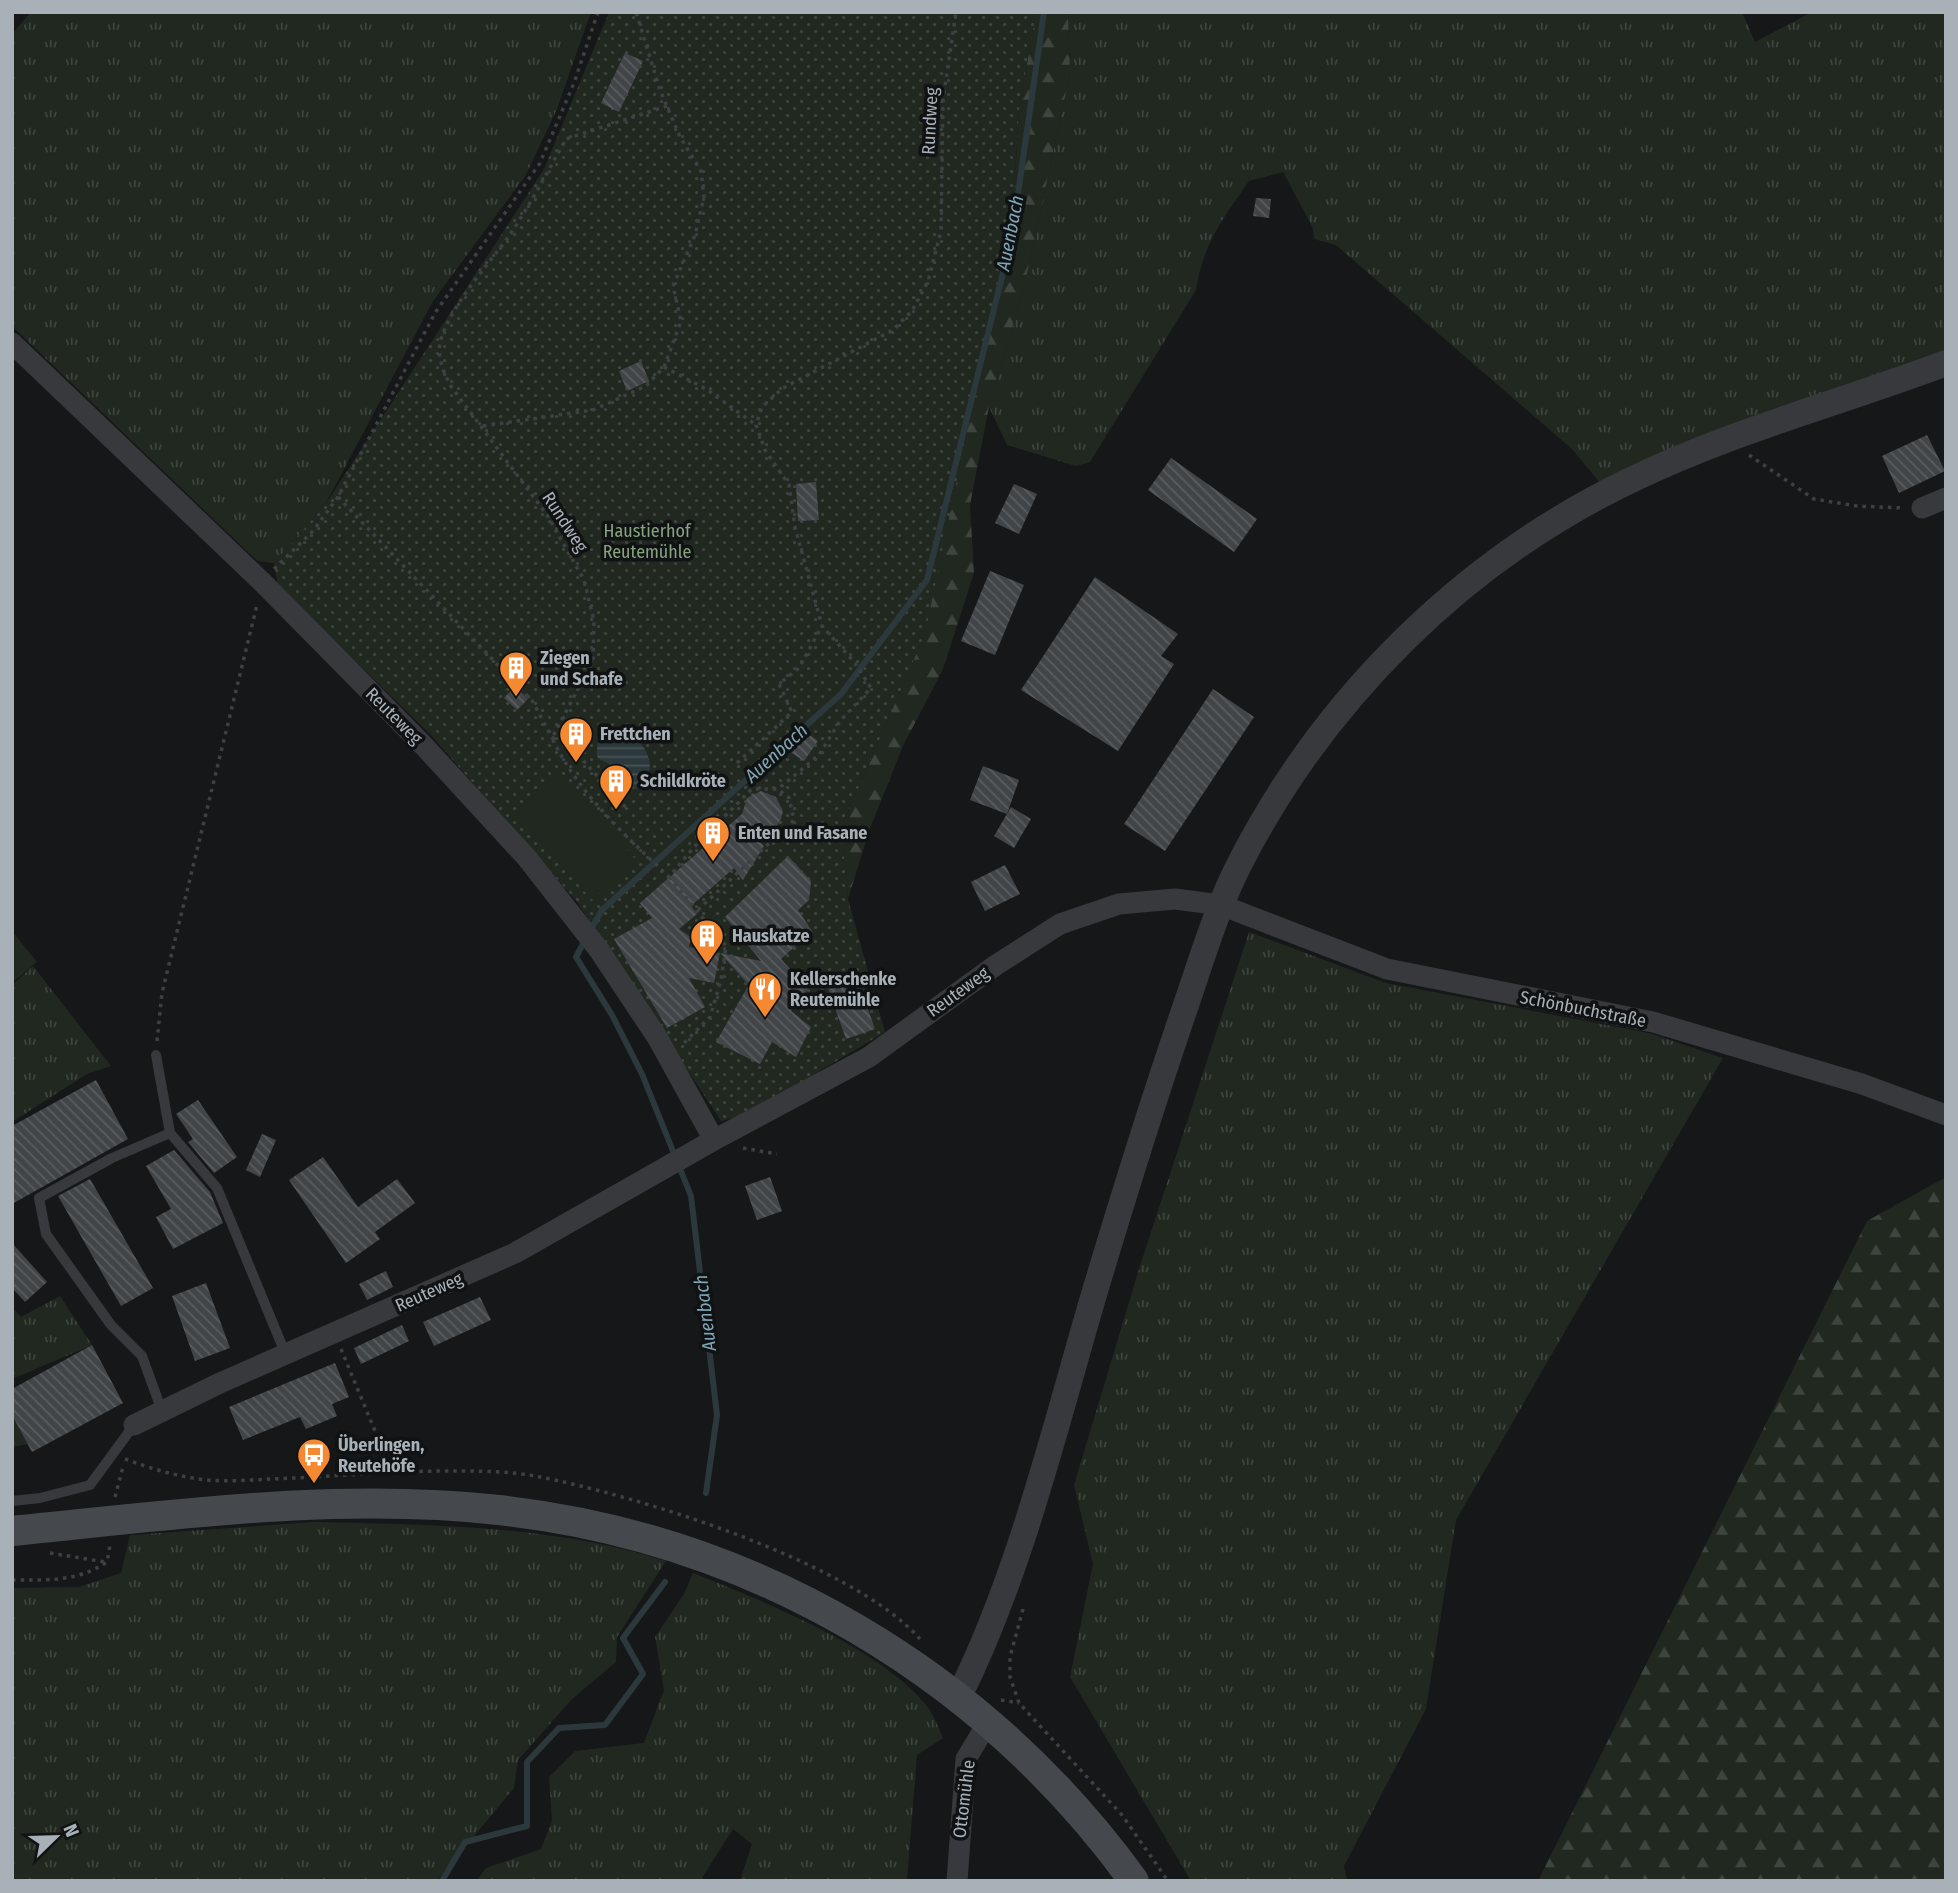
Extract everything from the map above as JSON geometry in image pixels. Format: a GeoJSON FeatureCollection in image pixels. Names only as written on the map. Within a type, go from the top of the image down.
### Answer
{"type":"FeatureCollection","features":[{"type":"Feature","properties":{"kind":"main road"},"geometry":{"type":"LineString","coordinates":[[12,1531],[264,1507],[337,1505],[497,1510],[583,1522],[652,1541],[757,1577],[826,1609],[884,1643],[959,1696],[1069,1799],[1134,1881]]}},
{"type":"Feature","properties":{"kind":"street","name":"Reuteweg"},"geometry":{"type":"LineString","coordinates":[[12,343],[261,581],[422,745],[527,858],[599,950],[668,1057],[714,1140]]}},
{"type":"Feature","properties":{"kind":"street"},"geometry":{"type":"LineString","coordinates":[[959,1696],[1003,1590],[1161,1077],[1221,905],[1257,832],[1334,718],[1409,635],[1490,566],[1565,516],[1625,482],[1734,434],[1946,363]]}},
{"type":"Feature","properties":{"kind":"street"},"geometry":{"type":"LineString","coordinates":[[1922,508],[1946,498]]}},
{"type":"Feature","properties":{"kind":"street","name":"Reuteweg"},"geometry":{"type":"LineString","coordinates":[[134,1425],[515,1253],[665,1167],[869,1057],[996,964],[1060,924],[1119,904],[1175,899],[1221,905]]}},
{"type":"Feature","properties":{"kind":"street","name":"Schönbuchstraße"},"geometry":{"type":"LineString","coordinates":[[1221,905],[1387,969],[1653,1022],[1862,1084],[1946,1115]]}},
{"type":"Feature","properties":{"kind":"street","name":"Ottomühle"},"geometry":{"type":"LineString","coordinates":[[957,1881],[966,1759],[988,1722]]}},
{"type":"Feature","properties":{"kind":"lane"},"geometry":{"type":"LineString","coordinates":[[156,1055],[170,1133],[217,1188],[286,1355]]}},
{"type":"Feature","properties":{"kind":"lane"},"geometry":{"type":"LineString","coordinates":[[162,1411],[142,1356],[111,1325],[46,1234],[39,1198],[113,1158],[170,1133]]}},
{"type":"Feature","properties":{"kind":"lane"},"geometry":{"type":"LineString","coordinates":[[12,1500],[40,1498],[90,1485],[134,1425]]}},
{"type":"Feature","properties":{"kind":"path"},"geometry":{"type":"LineString","coordinates":[[156,1055],[162,993],[261,581],[313,531],[338,497],[435,313],[540,163],[574,83],[598,12]]}},
{"type":"Feature","properties":{"kind":"path"},"geometry":{"type":"LineString","coordinates":[[483,426],[593,410],[646,386],[664,367],[681,321],[673,286],[695,235],[704,197],[701,171],[680,137],[667,106],[648,59],[636,12]]}},
{"type":"Feature","properties":{"kind":"path","name":"Rundweg"},"geometry":{"type":"LineString","coordinates":[[756,425],[762,407],[783,387],[892,330],[912,311],[928,281],[941,231],[943,100],[956,12]]}},
{"type":"Feature","properties":{"kind":"path","name":"Rundweg"},"geometry":{"type":"LineString","coordinates":[[552,738],[593,661],[594,621],[584,580],[547,515],[450,385],[440,363],[441,339],[456,311],[515,226],[566,139],[667,106]]}},
{"type":"Feature","properties":{"kind":"path"},"geometry":{"type":"LineString","coordinates":[[664,367],[706,389],[756,425],[765,450],[789,485],[795,527],[822,626],[855,663],[871,688],[840,721],[819,755],[778,789]]}},
{"type":"Feature","properties":{"kind":"path"},"geometry":{"type":"LineString","coordinates":[[1740,449],[1814,499],[1857,506],[1922,508]]}},
{"type":"Feature","properties":{"kind":"path"},"geometry":{"type":"LineString","coordinates":[[338,497],[533,702],[563,763],[582,788],[669,877],[726,946],[721,980],[710,1017],[668,1057]]}},
{"type":"Feature","properties":{"kind":"path"},"geometry":{"type":"LineString","coordinates":[[737,763],[792,712],[779,684],[799,668],[822,626]]}},
{"type":"Feature","properties":{"kind":"path"},"geometry":{"type":"LineString","coordinates":[[552,738],[562,737],[629,811]]}},
{"type":"Feature","properties":{"kind":"path"},"geometry":{"type":"LineString","coordinates":[[669,877],[695,846],[752,789],[778,789],[789,798],[794,820],[698,910]]}},
{"type":"Feature","properties":{"kind":"path"},"geometry":{"type":"LineString","coordinates":[[335,1334],[392,1472]]}},
{"type":"Feature","properties":{"kind":"path"},"geometry":{"type":"LineString","coordinates":[[114,1503],[125,1459]]}},
{"type":"Feature","properties":{"kind":"path"},"geometry":{"type":"LineString","coordinates":[[12,1580],[65,1580],[89,1574],[107,1562],[110,1545]]}},
{"type":"Feature","properties":{"kind":"path"},"geometry":{"type":"LineString","coordinates":[[58,1554],[107,1562]]}},
{"type":"Feature","properties":{"kind":"path"},"geometry":{"type":"LineString","coordinates":[[1019,1703],[1122,1815],[1167,1881]]}},
{"type":"Feature","properties":{"kind":"green space"},"geometry":{"type":"Polygon","coordinates":[[[31,12],[591,12],[557,109],[526,175],[433,301],[325,505],[274,563],[258,561],[249,553],[12,326],[12,34],[31,12]]]}},
{"type":"Feature","properties":{"kind":"green space","name":"Haustierhof Reutemühle"},"geometry":{"type":"Polygon","coordinates":[[[609,12],[1036,12],[1019,109],[1013,209],[925,634],[841,828],[848,899],[885,1032],[746,1115],[721,1121],[577,902],[430,734],[278,586],[274,563],[325,505],[544,169],[609,12]]]}},
{"type":"Feature","properties":{"kind":"green space"},"geometry":{"type":"Polygon","coordinates":[[[1036,12],[1068,12],[1070,74],[1025,283],[989,407],[970,505],[974,573],[943,669],[903,746],[869,831],[848,899],[841,828],[924,636],[1013,209],[1019,109],[1036,12]]]}},
{"type":"Feature","properties":{"kind":"green space"},"geometry":{"type":"Polygon","coordinates":[[[1068,12],[1742,12],[1755,42],[1812,12],[1946,12],[1946,350],[1709,434],[1601,484],[1572,449],[1336,245],[1314,239],[1313,228],[1283,172],[1249,181],[1231,207],[1209,245],[1196,290],[1090,462],[1076,466],[1007,445],[989,407],[1025,283],[1070,74],[1068,12]]]}},
{"type":"Feature","properties":{"kind":"green space"},"geometry":{"type":"Polygon","coordinates":[[[560,772],[637,861],[592,900],[515,812],[560,772]]]}},
{"type":"Feature","properties":{"kind":"green space"},"geometry":{"type":"Polygon","coordinates":[[[12,931],[37,962],[12,983],[12,931]]]}},
{"type":"Feature","properties":{"kind":"green space"},"geometry":{"type":"Polygon","coordinates":[[[1249,932],[1386,983],[1649,1033],[1723,1058],[1456,1520],[1426,1709],[1344,1866],[1347,1881],[1191,1881],[1070,1677],[1093,1564],[1074,1485],[1139,1269],[1249,932]]]}},
{"type":"Feature","properties":{"kind":"green space"},"geometry":{"type":"Polygon","coordinates":[[[33,966],[111,1066],[87,1074],[12,1122],[12,985],[33,966]]]}},
{"type":"Feature","properties":{"kind":"green space"},"geometry":{"type":"Polygon","coordinates":[[[1946,1177],[1946,1881],[1538,1881],[1867,1221],[1946,1177]]]}},
{"type":"Feature","properties":{"kind":"green space"},"geometry":{"type":"Polygon","coordinates":[[[60,1296],[92,1345],[12,1379],[12,1307],[21,1317],[60,1296]]]}},
{"type":"Feature","properties":{"kind":"green space"},"geometry":{"type":"Polygon","coordinates":[[[12,1416],[28,1444],[12,1447],[12,1416]]]}},
{"type":"Feature","properties":{"kind":"green space"},"geometry":{"type":"Polygon","coordinates":[[[315,1522],[492,1529],[580,1540],[666,1561],[617,1637],[616,1662],[572,1699],[518,1760],[514,1788],[437,1881],[12,1881],[12,1588],[79,1587],[121,1573],[130,1535],[315,1522]]]}},
{"type":"Feature","properties":{"kind":"green space"},"geometry":{"type":"Polygon","coordinates":[[[693,1573],[784,1611],[850,1645],[906,1684],[929,1709],[943,1738],[917,1755],[907,1881],[740,1881],[752,1844],[733,1829],[700,1881],[476,1881],[486,1868],[541,1849],[552,1821],[549,1777],[575,1751],[644,1743],[664,1690],[655,1637],[684,1594],[693,1573]]]}},
{"type":"Feature","properties":{"kind":"shaded area"},"geometry":{"type":"Polygon","coordinates":[[[619,727],[643,746],[650,763],[645,781],[638,789],[623,784],[613,767],[597,756],[599,738],[607,730],[619,727]]]}},
{"type":"Feature","properties":{"kind":"building"},"geometry":{"type":"Polygon","coordinates":[[[625,53],[643,61],[619,112],[601,103],[625,53]]]}},
{"type":"Feature","properties":{"kind":"building"},"geometry":{"type":"Polygon","coordinates":[[[1256,198],[1271,199],[1269,218],[1253,216],[1256,198]]]}},
{"type":"Feature","properties":{"kind":"building"},"geometry":{"type":"Polygon","coordinates":[[[641,361],[649,381],[627,391],[619,371],[641,361]]]}},
{"type":"Feature","properties":{"kind":"building"},"geometry":{"type":"Polygon","coordinates":[[[1927,435],[1945,471],[1899,493],[1882,456],[1927,435]]]}},
{"type":"Feature","properties":{"kind":"building"},"geometry":{"type":"Polygon","coordinates":[[[1171,458],[1257,519],[1234,552],[1148,490],[1171,458]]]}},
{"type":"Feature","properties":{"kind":"building"},"geometry":{"type":"Polygon","coordinates":[[[816,482],[819,520],[798,521],[796,484],[816,482]]]}},
{"type":"Feature","properties":{"kind":"building"},"geometry":{"type":"Polygon","coordinates":[[[1014,484],[1037,494],[1019,534],[995,523],[1014,484]]]}},
{"type":"Feature","properties":{"kind":"building"},"geometry":{"type":"Polygon","coordinates":[[[990,571],[1024,585],[995,655],[961,641],[990,571]]]}},
{"type":"Feature","properties":{"kind":"building"},"geometry":{"type":"Polygon","coordinates":[[[1095,577],[1178,634],[1161,656],[1174,664],[1118,751],[1021,690],[1095,577]]]}},
{"type":"Feature","properties":{"kind":"building","name":"Ziegen und Schafe"},"geometry":{"type":"Polygon","coordinates":[[[515,686],[528,699],[517,710],[504,698],[515,686]]]}},
{"type":"Feature","properties":{"kind":"building"},"geometry":{"type":"Polygon","coordinates":[[[1213,689],[1254,717],[1165,851],[1124,824],[1213,689]]]}},
{"type":"Feature","properties":{"kind":"building"},"geometry":{"type":"Polygon","coordinates":[[[804,731],[818,741],[804,761],[790,752],[804,731]]]}},
{"type":"Feature","properties":{"kind":"building"},"geometry":{"type":"Polygon","coordinates":[[[983,766],[1019,780],[1007,814],[970,800],[983,766]]]}},
{"type":"Feature","properties":{"kind":"building"},"geometry":{"type":"Polygon","coordinates":[[[761,791],[776,797],[783,811],[777,826],[757,839],[764,846],[743,880],[734,868],[691,906],[697,914],[679,929],[691,937],[689,947],[720,953],[714,983],[689,978],[705,1007],[667,1028],[614,939],[652,918],[640,903],[742,814],[747,798],[761,791]]]}},
{"type":"Feature","properties":{"kind":"building"},"geometry":{"type":"Polygon","coordinates":[[[1011,807],[1031,819],[1014,848],[994,836],[1011,807]]]}},
{"type":"Feature","properties":{"kind":"building"},"geometry":{"type":"Polygon","coordinates":[[[788,856],[811,881],[809,900],[798,910],[812,931],[781,959],[808,989],[791,1011],[811,1027],[796,1057],[772,1042],[760,1064],[716,1042],[751,981],[747,983],[720,953],[761,961],[725,917],[788,856]]]}},
{"type":"Feature","properties":{"kind":"building"},"geometry":{"type":"Polygon","coordinates":[[[1005,865],[1020,894],[985,911],[971,882],[1005,865]]]}},
{"type":"Feature","properties":{"kind":"building"},"geometry":{"type":"Polygon","coordinates":[[[854,970],[875,1029],[846,1039],[825,980],[854,970]]]}},
{"type":"Feature","properties":{"kind":"building"},"geometry":{"type":"Polygon","coordinates":[[[96,1080],[128,1139],[12,1204],[12,1126],[96,1080]]]}},
{"type":"Feature","properties":{"kind":"building"},"geometry":{"type":"Polygon","coordinates":[[[198,1100],[237,1157],[214,1173],[188,1142],[193,1139],[176,1114],[198,1100]]]}},
{"type":"Feature","properties":{"kind":"building"},"geometry":{"type":"Polygon","coordinates":[[[262,1134],[276,1140],[260,1177],[246,1170],[262,1134]]]}},
{"type":"Feature","properties":{"kind":"building"},"geometry":{"type":"Polygon","coordinates":[[[174,1150],[210,1192],[223,1223],[173,1249],[156,1217],[171,1209],[146,1166],[174,1150]]]}},
{"type":"Feature","properties":{"kind":"building"},"geometry":{"type":"Polygon","coordinates":[[[323,1157],[358,1207],[397,1179],[415,1203],[375,1232],[380,1239],[346,1263],[289,1180],[323,1157]]]}},
{"type":"Feature","properties":{"kind":"building"},"geometry":{"type":"Polygon","coordinates":[[[770,1177],[782,1211],[757,1220],[745,1186],[770,1177]]]}},
{"type":"Feature","properties":{"kind":"building"},"geometry":{"type":"Polygon","coordinates":[[[90,1179],[153,1288],[121,1306],[58,1196],[90,1179]]]}},
{"type":"Feature","properties":{"kind":"building"},"geometry":{"type":"Polygon","coordinates":[[[12,1243],[47,1282],[25,1302],[12,1288],[12,1243]]]}},
{"type":"Feature","properties":{"kind":"building"},"geometry":{"type":"Polygon","coordinates":[[[386,1271],[393,1287],[367,1300],[359,1284],[386,1271]]]}},
{"type":"Feature","properties":{"kind":"building"},"geometry":{"type":"Polygon","coordinates":[[[206,1283],[230,1348],[195,1361],[172,1296],[206,1283]]]}},
{"type":"Feature","properties":{"kind":"building"},"geometry":{"type":"Polygon","coordinates":[[[480,1297],[491,1320],[434,1346],[423,1322],[480,1297]]]}},
{"type":"Feature","properties":{"kind":"building"},"geometry":{"type":"Polygon","coordinates":[[[402,1325],[409,1341],[361,1364],[354,1348],[402,1325]]]}},
{"type":"Feature","properties":{"kind":"building"},"geometry":{"type":"Polygon","coordinates":[[[92,1345],[123,1403],[32,1452],[12,1415],[12,1389],[92,1345]]]}},
{"type":"Feature","properties":{"kind":"building"},"geometry":{"type":"Polygon","coordinates":[[[335,1363],[349,1397],[332,1404],[337,1416],[306,1429],[300,1417],[243,1440],[229,1407],[335,1363]]]}},
{"type":"Feature","properties":{"kind":"waterway","name":"Auenbach"},"geometry":{"type":"LineString","coordinates":[[590,931],[602,910],[841,694],[927,580],[1012,236],[1044,12]]}},
{"type":"Feature","properties":{"kind":"waterway","name":"Auenbach"},"geometry":{"type":"LineString","coordinates":[[585,940],[576,957],[612,1015],[642,1074],[691,1196],[717,1415],[706,1493]]}},
{"type":"Feature","properties":{"kind":"waterway","name":"Auenbach"},"geometry":{"type":"LineString","coordinates":[[442,1881],[465,1842],[527,1826],[527,1762],[559,1728],[605,1725],[643,1674],[623,1638],[665,1582]]}},
{"type":"Feature","properties":{"kind":"place","name":"Ziegen und Schafe"},"geometry":{"type":"Point","coordinates":[516,698]}},
{"type":"Feature","properties":{"kind":"place","name":"Frettchen"},"geometry":{"type":"Point","coordinates":[576,764]}},
{"type":"Feature","properties":{"kind":"place","name":"Schildkröte"},"geometry":{"type":"Point","coordinates":[616,811]}},
{"type":"Feature","properties":{"kind":"place","name":"Enten und Fasane"},"geometry":{"type":"Point","coordinates":[713,863]}},
{"type":"Feature","properties":{"kind":"place","name":"Hauskatze"},"geometry":{"type":"Point","coordinates":[707,966]}},
{"type":"Feature","properties":{"kind":"place","name":"Kellerschenke Reutemühle"},"geometry":{"type":"Point","coordinates":[765,1019]}},
{"type":"Feature","properties":{"kind":"place","name":"Überlingen, Reutehöfe"},"geometry":{"type":"Point","coordinates":[314,1485]}}]}
